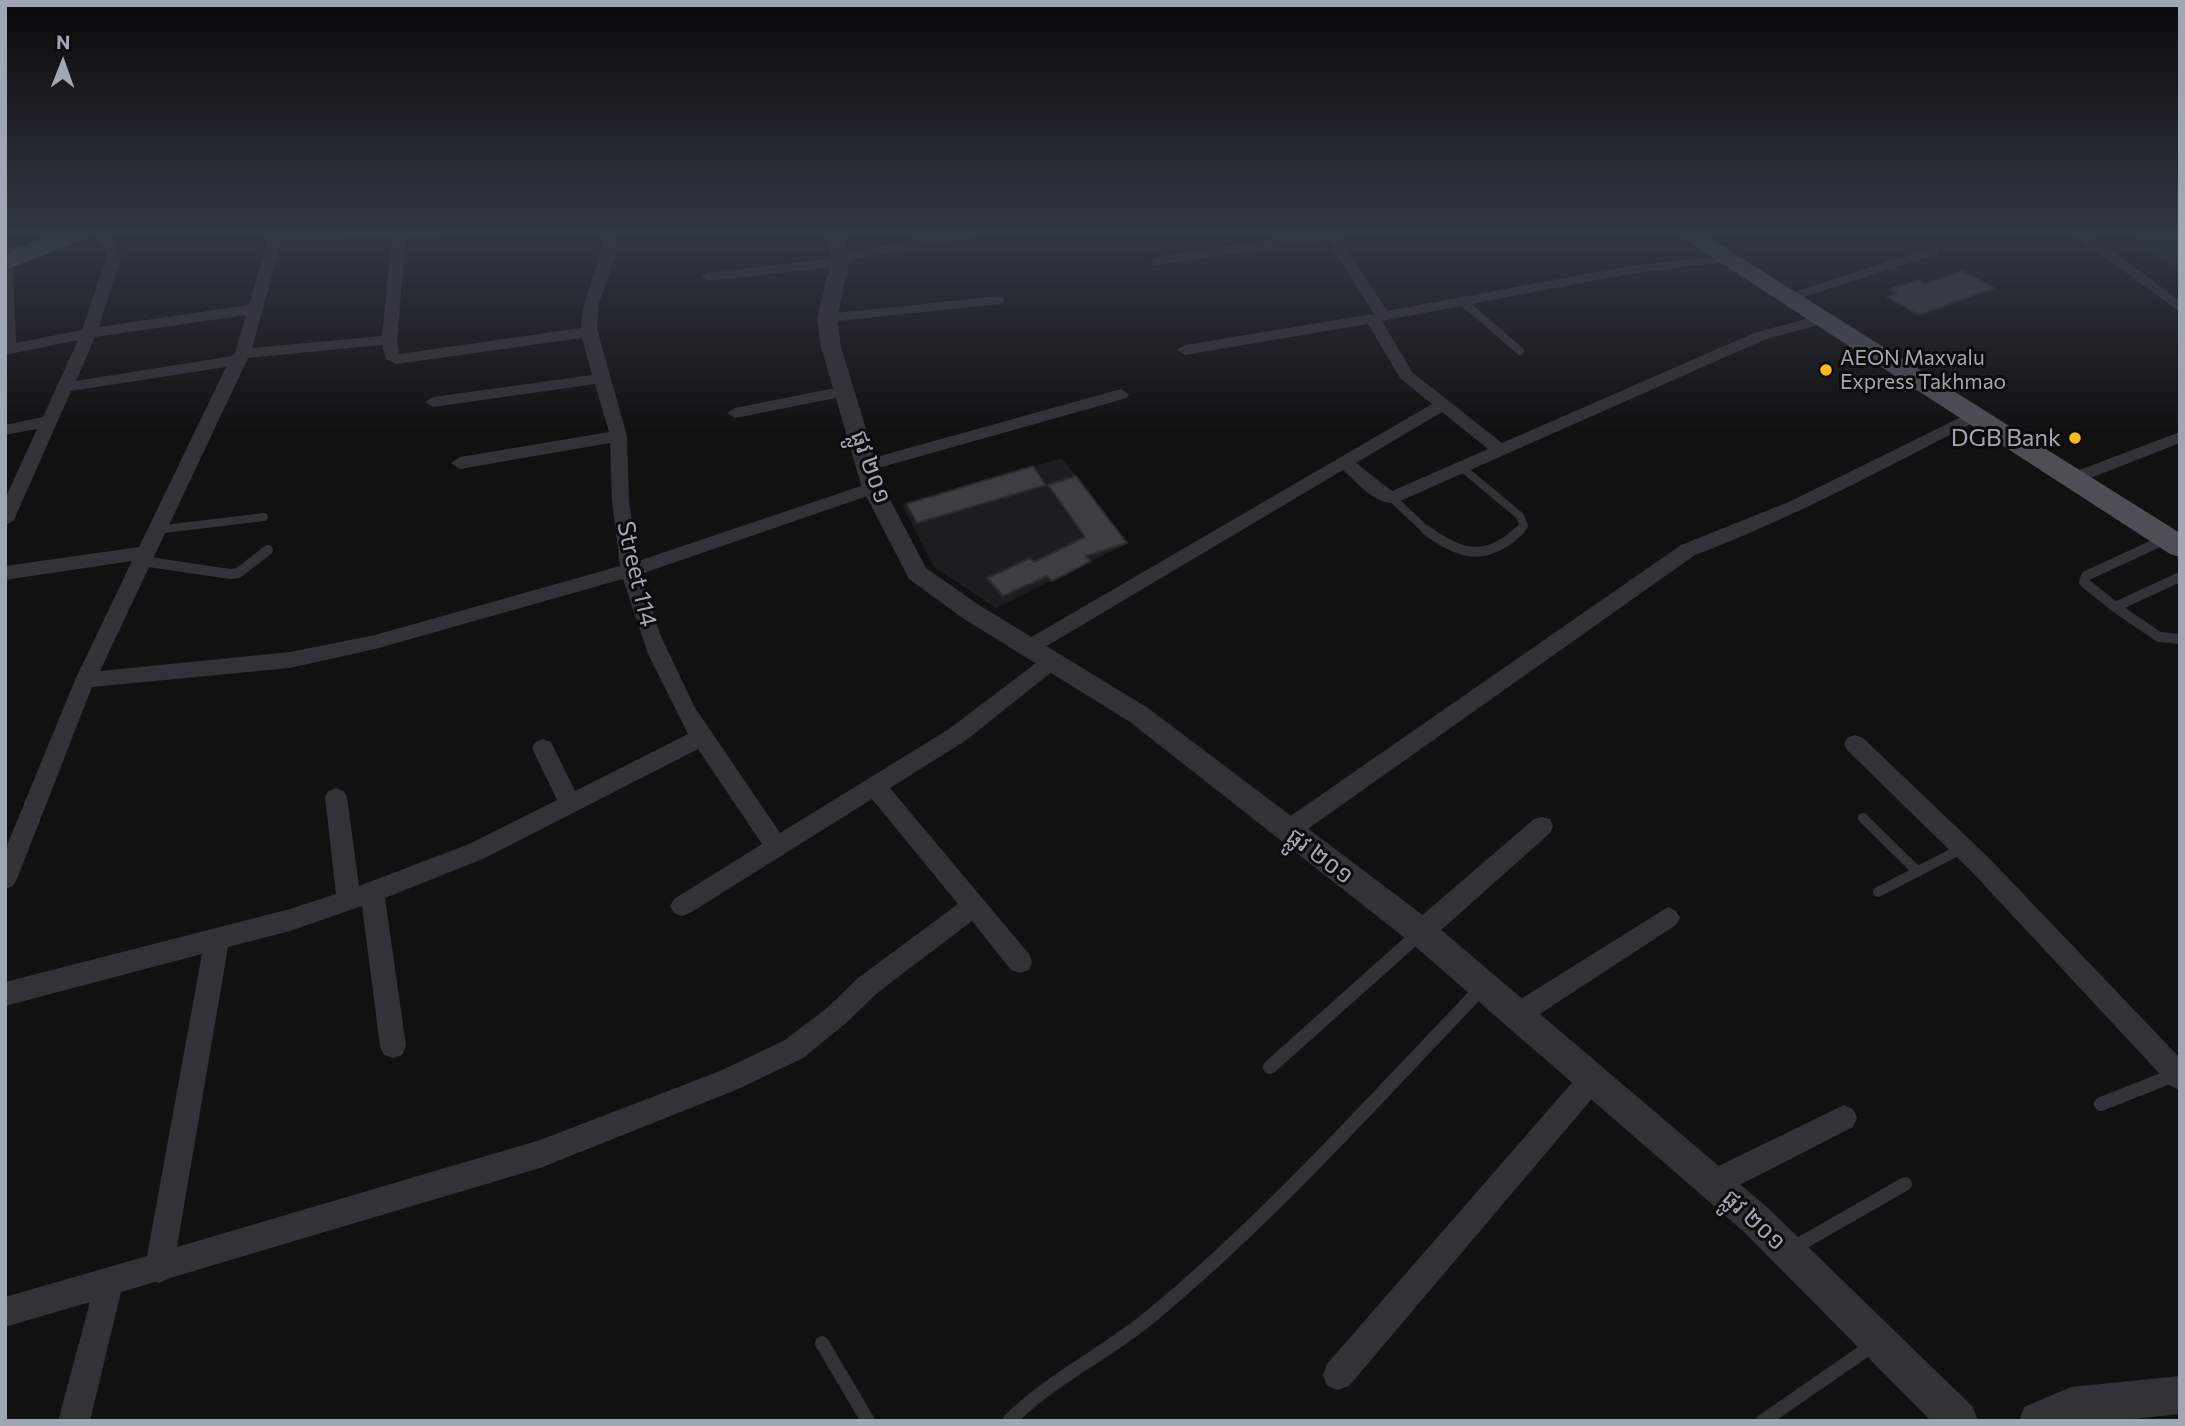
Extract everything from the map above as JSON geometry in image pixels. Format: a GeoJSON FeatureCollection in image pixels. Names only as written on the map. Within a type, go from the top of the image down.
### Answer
{"type":"FeatureCollection","features":[{"type":"Feature","properties":{"kind":"main road"},"geometry":{"type":"LineString","coordinates":[[1788,299],[2173,543]]}},
{"type":"Feature","properties":{"kind":"street"},"geometry":{"type":"LineString","coordinates":[[8,299],[6,350],[89,333],[256,309]]}},
{"type":"Feature","properties":{"kind":"street"},"geometry":{"type":"LineString","coordinates":[[5,520],[66,387],[100,299]]}},
{"type":"Feature","properties":{"kind":"street"},"geometry":{"type":"LineString","coordinates":[[5,879],[85,680],[240,357],[259,299]]}},
{"type":"Feature","properties":{"kind":"street"},"geometry":{"type":"LineString","coordinates":[[393,299],[389,340],[392,356],[396,359],[589,332]]}},
{"type":"Feature","properties":{"kind":"street","name":"Street 114"},"geometry":{"type":"LineString","coordinates":[[593,299],[589,332],[618,436],[620,494],[631,570],[663,664],[701,737],[766,828],[776,847]]}},
{"type":"Feature","properties":{"kind":"street","name":"ផ្លូវ ២០១"},"geometry":{"type":"LineString","coordinates":[[830,299],[827,318],[831,347],[871,477],[917,573],[1039,655],[1139,715],[1421,932],[1714,1183],[1959,1421]]}},
{"type":"Feature","properties":{"kind":"street"},"geometry":{"type":"LineString","coordinates":[[1367,299],[1406,375],[1499,449]]}},
{"type":"Feature","properties":{"kind":"street"},"geometry":{"type":"LineString","coordinates":[[1185,350],[1475,299]]}},
{"type":"Feature","properties":{"kind":"street"},"geometry":{"type":"LineString","coordinates":[[1343,461],[1379,492],[1392,498],[1760,336],[1821,320]]}},
{"type":"Feature","properties":{"kind":"street"},"geometry":{"type":"LineString","coordinates":[[66,387],[240,357],[389,340]]}},
{"type":"Feature","properties":{"kind":"street"},"geometry":{"type":"LineString","coordinates":[[433,402],[602,378]]}},
{"type":"Feature","properties":{"kind":"street"},"geometry":{"type":"LineString","coordinates":[[735,413],[845,391]]}},
{"type":"Feature","properties":{"kind":"street"},"geometry":{"type":"LineString","coordinates":[[85,680],[290,660],[375,642],[631,570],[871,477],[1121,394]]}},
{"type":"Feature","properties":{"kind":"street"},"geometry":{"type":"LineString","coordinates":[[682,906],[957,735],[1039,655],[1343,461],[1441,405]]}},
{"type":"Feature","properties":{"kind":"street"},"geometry":{"type":"LineString","coordinates":[[1287,831],[1688,550],[1726,537],[1973,416]]}},
{"type":"Feature","properties":{"kind":"street"},"geometry":{"type":"LineString","coordinates":[[5,430],[51,421]]}},
{"type":"Feature","properties":{"kind":"street"},"geometry":{"type":"LineString","coordinates":[[460,463],[618,436]]}},
{"type":"Feature","properties":{"kind":"street"},"geometry":{"type":"LineString","coordinates":[[2072,479],[2180,437]]}},
{"type":"Feature","properties":{"kind":"street"},"geometry":{"type":"LineString","coordinates":[[5,573],[144,556]]}},
{"type":"Feature","properties":{"kind":"street"},"geometry":{"type":"LineString","coordinates":[[5,994],[290,920],[361,896],[477,851],[701,737]]}},
{"type":"Feature","properties":{"kind":"street"},"geometry":{"type":"LineString","coordinates":[[1855,744],[1900,784],[1964,848],[2178,1076]]}},
{"type":"Feature","properties":{"kind":"street"},"geometry":{"type":"LineString","coordinates":[[543,748],[561,789],[572,804]]}},
{"type":"Feature","properties":{"kind":"street"},"geometry":{"type":"LineString","coordinates":[[875,786],[1020,962]]}},
{"type":"Feature","properties":{"kind":"street"},"geometry":{"type":"LineString","coordinates":[[336,797],[361,896],[393,1046]]}},
{"type":"Feature","properties":{"kind":"street"},"geometry":{"type":"LineString","coordinates":[[1421,932],[1542,826]]}},
{"type":"Feature","properties":{"kind":"street"},"geometry":{"type":"LineString","coordinates":[[5,1312],[159,1269],[540,1154],[727,1081],[794,1049],[836,1016],[867,986],[974,906]]}},
{"type":"Feature","properties":{"kind":"street"},"geometry":{"type":"LineString","coordinates":[[1517,1015],[1668,918]]}},
{"type":"Feature","properties":{"kind":"street"},"geometry":{"type":"LineString","coordinates":[[159,1269],[217,939]]}},
{"type":"Feature","properties":{"kind":"street"},"geometry":{"type":"LineString","coordinates":[[1338,1375],[1592,1079]]}},
{"type":"Feature","properties":{"kind":"street"},"geometry":{"type":"LineString","coordinates":[[1714,1183],[1844,1118]]}},
{"type":"Feature","properties":{"kind":"street"},"geometry":{"type":"LineString","coordinates":[[74,1421],[109,1283]]}},
{"type":"Feature","properties":{"kind":"street"},"geometry":{"type":"LineString","coordinates":[[2038,1421],[2071,1406],[2180,1395]]}},
{"type":"Feature","properties":{"kind":"lane"},"geometry":{"type":"LineString","coordinates":[[827,318],[1000,300]]}},
{"type":"Feature","properties":{"kind":"lane"},"geometry":{"type":"LineString","coordinates":[[1462,301],[1520,351]]}},
{"type":"Feature","properties":{"kind":"lane"},"geometry":{"type":"LineString","coordinates":[[1392,498],[1414,522],[1453,550],[1473,554],[1491,550],[1514,539],[1524,526],[1520,516],[1461,466]]}},
{"type":"Feature","properties":{"kind":"lane"},"geometry":{"type":"LineString","coordinates":[[156,530],[264,517]]}},
{"type":"Feature","properties":{"kind":"lane"},"geometry":{"type":"LineString","coordinates":[[2173,543],[2086,576],[2084,582],[2092,592],[2159,637],[2180,639]]}},
{"type":"Feature","properties":{"kind":"lane"},"geometry":{"type":"LineString","coordinates":[[144,556],[230,574],[238,573],[268,550]]}},
{"type":"Feature","properties":{"kind":"lane"},"geometry":{"type":"LineString","coordinates":[[2115,607],[2180,577]]}},
{"type":"Feature","properties":{"kind":"lane"},"geometry":{"type":"LineString","coordinates":[[1863,818],[1918,872]]}},
{"type":"Feature","properties":{"kind":"lane"},"geometry":{"type":"LineString","coordinates":[[1878,892],[1964,848]]}},
{"type":"Feature","properties":{"kind":"lane"},"geometry":{"type":"LineString","coordinates":[[1270,1067],[1421,932]]}},
{"type":"Feature","properties":{"kind":"lane"},"geometry":{"type":"LineString","coordinates":[[1009,1421],[1034,1396],[1148,1319],[1257,1222],[1484,986]]}},
{"type":"Feature","properties":{"kind":"lane"},"geometry":{"type":"LineString","coordinates":[[2101,1104],[2178,1076]]}},
{"type":"Feature","properties":{"kind":"lane"},"geometry":{"type":"LineString","coordinates":[[1787,1251],[1905,1184]]}},
{"type":"Feature","properties":{"kind":"lane"},"geometry":{"type":"LineString","coordinates":[[1763,1421],[1878,1341]]}},
{"type":"Feature","properties":{"kind":"lane"},"geometry":{"type":"LineString","coordinates":[[822,1343],[867,1421]]}},
{"type":"Feature","properties":{"kind":"shaded area"},"geometry":{"type":"Polygon","coordinates":[[[1062,458],[1128,543],[996,608],[934,567],[902,505],[1062,458]]]}},
{"type":"Feature","properties":{"kind":"building"},"geometry":{"type":"Polygon","coordinates":[[[1890,299],[1965,299],[1919,315],[1890,299]]]}},
{"type":"Feature","properties":{"kind":"building"},"geometry":{"type":"Polygon","coordinates":[[[1033,466],[1046,485],[917,523],[906,504],[1033,466]]]}},
{"type":"Feature","properties":{"kind":"building"},"geometry":{"type":"Polygon","coordinates":[[[1076,476],[1127,543],[1086,556],[1091,561],[1052,581],[1047,576],[1003,596],[987,578],[1030,558],[1034,562],[1085,537],[1048,485],[1076,476]]]}},
{"type":"Feature","properties":{"kind":"place","name":"AEON Maxvalu Express Takhmao"},"geometry":{"type":"Point","coordinates":[1826,370]}},
{"type":"Feature","properties":{"kind":"place","name":"DGB Bank"},"geometry":{"type":"Point","coordinates":[2075,438]}}]}
